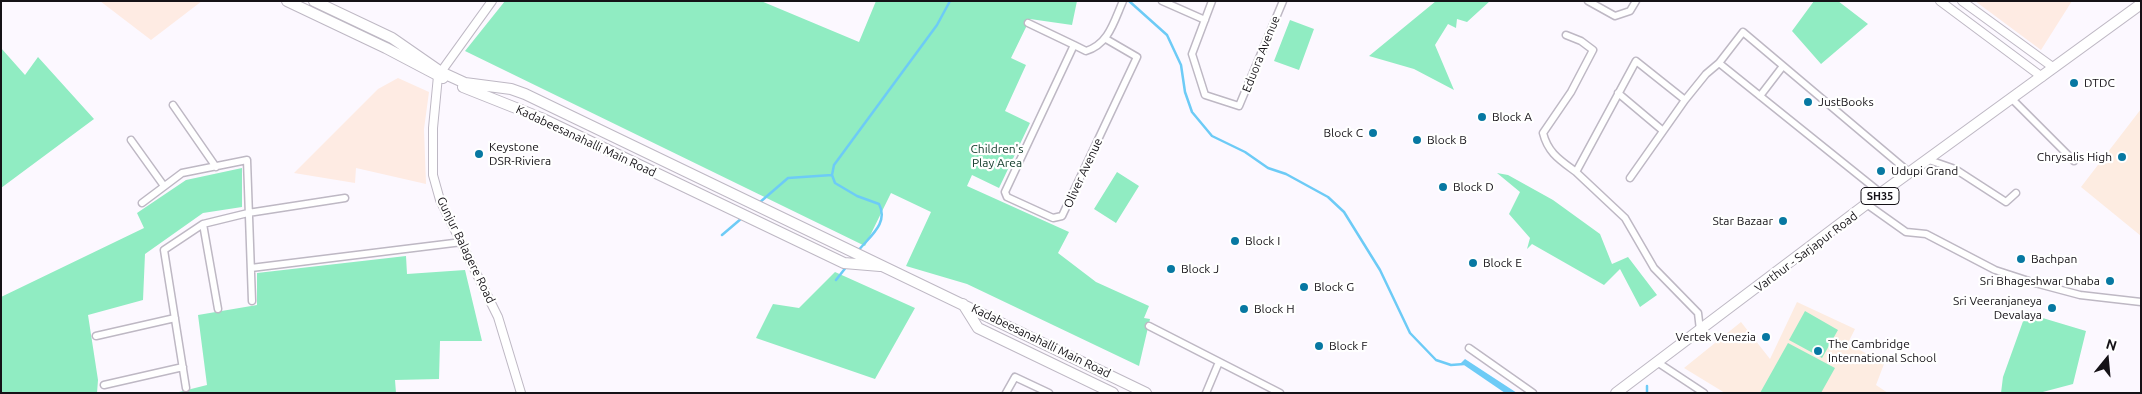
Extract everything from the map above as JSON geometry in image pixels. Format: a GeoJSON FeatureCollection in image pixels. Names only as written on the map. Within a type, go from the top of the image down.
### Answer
{"type":"FeatureCollection","features":[{"type":"Feature","properties":{"kind":"main road","name":"Kadabeesanahalli Main Road"},"geometry":{"type":"LineString","coordinates":[[287,1],[440,74],[541,118],[844,263],[888,267]]}},
{"type":"Feature","properties":{"kind":"main road","name":"Kadabeesanahalli Main Road"},"geometry":{"type":"LineString","coordinates":[[314,1],[392,38],[440,74],[477,86],[512,90],[525,94],[888,267],[1146,393]]}},
{"type":"Feature","properties":{"kind":"main road","name":"Varthur - Sarjapur Road"},"geometry":{"type":"LineString","coordinates":[[1618,391],[1910,173],[2013,100],[2141,4]]}},
{"type":"Feature","properties":{"kind":"main road","name":"Kadabeesanahalli Main Road"},"geometry":{"type":"LineString","coordinates":[[962,303],[978,328],[1112,393]]}},
{"type":"Feature","properties":{"kind":"street"},"geometry":{"type":"LineString","coordinates":[[440,74],[492,1]]}},
{"type":"Feature","properties":{"kind":"street"},"geometry":{"type":"LineString","coordinates":[[1028,23],[1086,50],[1097,48],[1106,39],[1123,1]]}},
{"type":"Feature","properties":{"kind":"street"},"geometry":{"type":"LineString","coordinates":[[1162,1],[1205,20],[1212,1]]}},
{"type":"Feature","properties":{"kind":"street"},"geometry":{"type":"LineString","coordinates":[[1179,8],[1182,1]]}},
{"type":"Feature","properties":{"kind":"street","name":"Eduora Avenue"},"geometry":{"type":"LineString","coordinates":[[1205,20],[1192,54],[1205,95],[1239,106],[1282,1]]}},
{"type":"Feature","properties":{"kind":"street"},"geometry":{"type":"LineString","coordinates":[[1588,1],[1615,16],[1630,11],[1636,1]]}},
{"type":"Feature","properties":{"kind":"street"},"geometry":{"type":"LineString","coordinates":[[1940,1],[2042,77]]}},
{"type":"Feature","properties":{"kind":"street"},"geometry":{"type":"LineString","coordinates":[[1962,1],[2054,68]]}},
{"type":"Feature","properties":{"kind":"street"},"geometry":{"type":"LineString","coordinates":[[1630,178],[1662,130],[1685,100],[1706,74],[1719,63],[1743,32],[1910,173]]}},
{"type":"Feature","properties":{"kind":"street"},"geometry":{"type":"LineString","coordinates":[[1566,35],[1581,41],[1593,50],[1571,92],[1543,133],[1546,144],[1553,155],[1576,172],[1625,218],[1654,268],[1698,313],[1700,330]]}},
{"type":"Feature","properties":{"kind":"street","name":"Oliver Avenue"},"geometry":{"type":"LineString","coordinates":[[1074,45],[1005,192],[1007,197],[1053,218],[1062,216],[1137,57],[1106,39]]}},
{"type":"Feature","properties":{"kind":"street"},"geometry":{"type":"LineString","coordinates":[[2005,50],[2014,40]]}},
{"type":"Feature","properties":{"kind":"street"},"geometry":{"type":"LineString","coordinates":[[1576,172],[1636,61],[1685,100]]}},
{"type":"Feature","properties":{"kind":"street"},"geometry":{"type":"LineString","coordinates":[[1719,63],[1882,195]]}},
{"type":"Feature","properties":{"kind":"street"},"geometry":{"type":"LineString","coordinates":[[1760,96],[1783,66]]}},
{"type":"Feature","properties":{"kind":"street","name":"Gunjur Balagere Road"},"geometry":{"type":"LineString","coordinates":[[440,74],[434,128],[433,175],[440,200],[498,317],[521,393]]}},
{"type":"Feature","properties":{"kind":"street"},"geometry":{"type":"LineString","coordinates":[[1618,93],[1662,130]]}},
{"type":"Feature","properties":{"kind":"street"},"geometry":{"type":"LineString","coordinates":[[2013,100],[2074,161]]}},
{"type":"Feature","properties":{"kind":"street"},"geometry":{"type":"LineString","coordinates":[[172,105],[216,167]]}},
{"type":"Feature","properties":{"kind":"street"},"geometry":{"type":"LineString","coordinates":[[131,140],[164,186]]}},
{"type":"Feature","properties":{"kind":"street"},"geometry":{"type":"LineString","coordinates":[[142,203],[182,173],[247,160],[252,301]]}},
{"type":"Feature","properties":{"kind":"street"},"geometry":{"type":"LineString","coordinates":[[1929,160],[1955,169],[2006,202],[2016,193]]}},
{"type":"Feature","properties":{"kind":"street"},"geometry":{"type":"LineString","coordinates":[[186,388],[164,250],[202,224],[248,213],[345,198]]}},
{"type":"Feature","properties":{"kind":"street"},"geometry":{"type":"LineString","coordinates":[[1868,205],[1906,232],[1926,234],[1995,270],[2035,284],[2080,295],[2141,302]]}},
{"type":"Feature","properties":{"kind":"street"},"geometry":{"type":"LineString","coordinates":[[202,224],[218,309]]}},
{"type":"Feature","properties":{"kind":"street"},"geometry":{"type":"LineString","coordinates":[[251,268],[462,242]]}},
{"type":"Feature","properties":{"kind":"street"},"geometry":{"type":"LineString","coordinates":[[96,336],[175,318]]}},
{"type":"Feature","properties":{"kind":"street"},"geometry":{"type":"LineString","coordinates":[[1149,326],[1280,393]]}},
{"type":"Feature","properties":{"kind":"street"},"geometry":{"type":"LineString","coordinates":[[1469,348],[1533,393]]}},
{"type":"Feature","properties":{"kind":"street"},"geometry":{"type":"LineString","coordinates":[[1206,393],[1219,362]]}},
{"type":"Feature","properties":{"kind":"street"},"geometry":{"type":"LineString","coordinates":[[1657,362],[1704,393]]}},
{"type":"Feature","properties":{"kind":"street"},"geometry":{"type":"LineString","coordinates":[[104,385],[182,367]]}},
{"type":"Feature","properties":{"kind":"street"},"geometry":{"type":"LineString","coordinates":[[1006,393],[1016,377],[1049,393]]}},
{"type":"Feature","properties":{"kind":"shaded area"},"geometry":{"type":"Polygon","coordinates":[[[100,1],[202,1],[151,40],[100,1]]]}},
{"type":"Feature","properties":{"kind":"shaded area"},"geometry":{"type":"Polygon","coordinates":[[[1975,1],[2072,1],[2041,50],[1975,1]]]}},
{"type":"Feature","properties":{"kind":"shaded area"},"geometry":{"type":"Polygon","coordinates":[[[398,78],[429,92],[424,129],[426,184],[356,168],[355,183],[294,173],[378,89],[398,78]]]}},
{"type":"Feature","properties":{"kind":"shaded area","name":"Chrysalis High"},"geometry":{"type":"Polygon","coordinates":[[[2141,109],[2141,236],[2081,187],[2141,109]]]}},
{"type":"Feature","properties":{"kind":"shaded area","name":"The Cambridge International School"},"geometry":{"type":"Polygon","coordinates":[[[1797,302],[1855,329],[1848,343],[1884,364],[1876,385],[1888,393],[1725,393],[1684,368],[1741,322],[1770,359],[1797,302]]]}},
{"type":"Feature","properties":{"kind":"green space","name":"Children's Play Area"},"geometry":{"type":"Polygon","coordinates":[[[505,1],[761,1],[859,42],[876,1],[1077,1],[1072,25],[1030,19],[1011,58],[1026,65],[1005,111],[1030,123],[999,188],[972,175],[967,186],[1069,232],[1058,253],[1096,282],[1149,306],[1144,318],[1150,319],[1139,366],[967,284],[906,266],[931,212],[891,193],[865,246],[465,51],[505,1]]]}},
{"type":"Feature","properties":{"kind":"green space"},"geometry":{"type":"Polygon","coordinates":[[[1436,1],[1490,1],[1467,22],[1457,19],[1456,28],[1448,24],[1435,45],[1454,90],[1414,69],[1369,56],[1436,1]]]}},
{"type":"Feature","properties":{"kind":"green space"},"geometry":{"type":"Polygon","coordinates":[[[1814,1],[1838,1],[1868,24],[1821,64],[1792,31],[1814,1]]]}},
{"type":"Feature","properties":{"kind":"green space"},"geometry":{"type":"Polygon","coordinates":[[[1290,20],[1314,29],[1299,70],[1274,61],[1290,20]]]}},
{"type":"Feature","properties":{"kind":"green space"},"geometry":{"type":"Polygon","coordinates":[[[1,48],[25,75],[38,57],[94,119],[1,188],[1,48]]]}},
{"type":"Feature","properties":{"kind":"green space"},"geometry":{"type":"Polygon","coordinates":[[[242,168],[242,207],[203,213],[145,254],[143,300],[88,315],[98,380],[97,393],[1,393],[1,297],[144,228],[137,213],[186,180],[242,168]]]}},
{"type":"Feature","properties":{"kind":"green space"},"geometry":{"type":"Polygon","coordinates":[[[1117,172],[1139,186],[1116,223],[1094,209],[1117,172]]]}},
{"type":"Feature","properties":{"kind":"green space"},"geometry":{"type":"Polygon","coordinates":[[[1497,173],[1508,175],[1553,200],[1600,234],[1612,264],[1628,257],[1657,295],[1640,307],[1620,269],[1604,285],[1532,244],[1527,249],[1530,238],[1509,214],[1520,192],[1497,173]]]}},
{"type":"Feature","properties":{"kind":"green space"},"geometry":{"type":"Polygon","coordinates":[[[406,256],[407,274],[465,270],[482,341],[440,341],[439,379],[395,380],[396,393],[175,393],[207,385],[198,315],[257,305],[257,273],[406,256]]]}},
{"type":"Feature","properties":{"kind":"green space"},"geometry":{"type":"Polygon","coordinates":[[[835,272],[915,308],[875,379],[756,338],[773,304],[799,308],[835,272]]]}},
{"type":"Feature","properties":{"kind":"green space"},"geometry":{"type":"Polygon","coordinates":[[[1805,311],[1838,330],[1822,358],[1789,340],[1805,311]]]}},
{"type":"Feature","properties":{"kind":"green space"},"geometry":{"type":"Polygon","coordinates":[[[2026,313],[2086,331],[2073,384],[2039,393],[2001,393],[2003,377],[2026,313]]]}},
{"type":"Feature","properties":{"kind":"green space"},"geometry":{"type":"Polygon","coordinates":[[[1788,343],[1835,368],[1821,393],[1760,393],[1788,343]]]}},
{"type":"Feature","properties":{"kind":"water"},"geometry":{"type":"Polygon","coordinates":[[[1465,359],[1517,393],[1505,393],[1461,363],[1465,359]]]}},
{"type":"Feature","properties":{"kind":"waterway"},"geometry":{"type":"LineString","coordinates":[[858,251],[877,229],[882,217],[881,211],[879,204],[857,196],[835,183],[832,175],[834,165],[937,25],[950,1]]}},
{"type":"Feature","properties":{"kind":"waterway"},"geometry":{"type":"LineString","coordinates":[[1129,1],[1167,35],[1181,65],[1185,92],[1192,112],[1212,136],[1245,152],[1268,168],[1286,174],[1328,197],[1344,212],[1380,270],[1410,333],[1436,360],[1451,365],[1464,364]]}},
{"type":"Feature","properties":{"kind":"waterway"},"geometry":{"type":"LineString","coordinates":[[759,203],[788,178],[832,175]]}},
{"type":"Feature","properties":{"kind":"waterway"},"geometry":{"type":"LineString","coordinates":[[722,235],[742,218]]}},
{"type":"Feature","properties":{"kind":"waterway"},"geometry":{"type":"LineString","coordinates":[[836,280],[847,266]]}},
{"type":"Feature","properties":{"kind":"waterway"},"geometry":{"type":"LineString","coordinates":[[1647,386],[1647,393]]}},
{"type":"Feature","properties":{"kind":"place","name":"DTDC"},"geometry":{"type":"Point","coordinates":[2074,83]}},
{"type":"Feature","properties":{"kind":"place","name":"JustBooks"},"geometry":{"type":"Point","coordinates":[1808,102]}},
{"type":"Feature","properties":{"kind":"place","name":"Block A"},"geometry":{"type":"Point","coordinates":[1482,117]}},
{"type":"Feature","properties":{"kind":"place","name":"Block C"},"geometry":{"type":"Point","coordinates":[1373,133]}},
{"type":"Feature","properties":{"kind":"place","name":"Block B"},"geometry":{"type":"Point","coordinates":[1417,140]}},
{"type":"Feature","properties":{"kind":"place","name":"Keystone DSR-Riviera"},"geometry":{"type":"Point","coordinates":[479,154]}},
{"type":"Feature","properties":{"kind":"place","name":"Chrysalis High"},"geometry":{"type":"Point","coordinates":[2122,157]}},
{"type":"Feature","properties":{"kind":"place","name":"Udupi Grand"},"geometry":{"type":"Point","coordinates":[1881,171]}},
{"type":"Feature","properties":{"kind":"place","name":"Block D"},"geometry":{"type":"Point","coordinates":[1443,187]}},
{"type":"Feature","properties":{"kind":"place","name":"Star Bazaar"},"geometry":{"type":"Point","coordinates":[1783,221]}},
{"type":"Feature","properties":{"kind":"place","name":"Block I"},"geometry":{"type":"Point","coordinates":[1235,241]}},
{"type":"Feature","properties":{"kind":"place","name":"Bachpan"},"geometry":{"type":"Point","coordinates":[2021,259]}},
{"type":"Feature","properties":{"kind":"place","name":"Block E"},"geometry":{"type":"Point","coordinates":[1473,263]}},
{"type":"Feature","properties":{"kind":"place","name":"Block J"},"geometry":{"type":"Point","coordinates":[1171,269]}},
{"type":"Feature","properties":{"kind":"place","name":"Sri Bhageshwar Dhaba"},"geometry":{"type":"Point","coordinates":[2110,281]}},
{"type":"Feature","properties":{"kind":"place","name":"Block G"},"geometry":{"type":"Point","coordinates":[1304,287]}},
{"type":"Feature","properties":{"kind":"place","name":"Sri Veeranjaneya Devalaya"},"geometry":{"type":"Point","coordinates":[2052,308]}},
{"type":"Feature","properties":{"kind":"place","name":"Block H"},"geometry":{"type":"Point","coordinates":[1244,309]}},
{"type":"Feature","properties":{"kind":"place","name":"Vertek Venezia"},"geometry":{"type":"Point","coordinates":[1766,337]}},
{"type":"Feature","properties":{"kind":"place","name":"Block F"},"geometry":{"type":"Point","coordinates":[1319,346]}},
{"type":"Feature","properties":{"kind":"place","name":"The Cambridge International School"},"geometry":{"type":"Point","coordinates":[1818,351]}}]}
